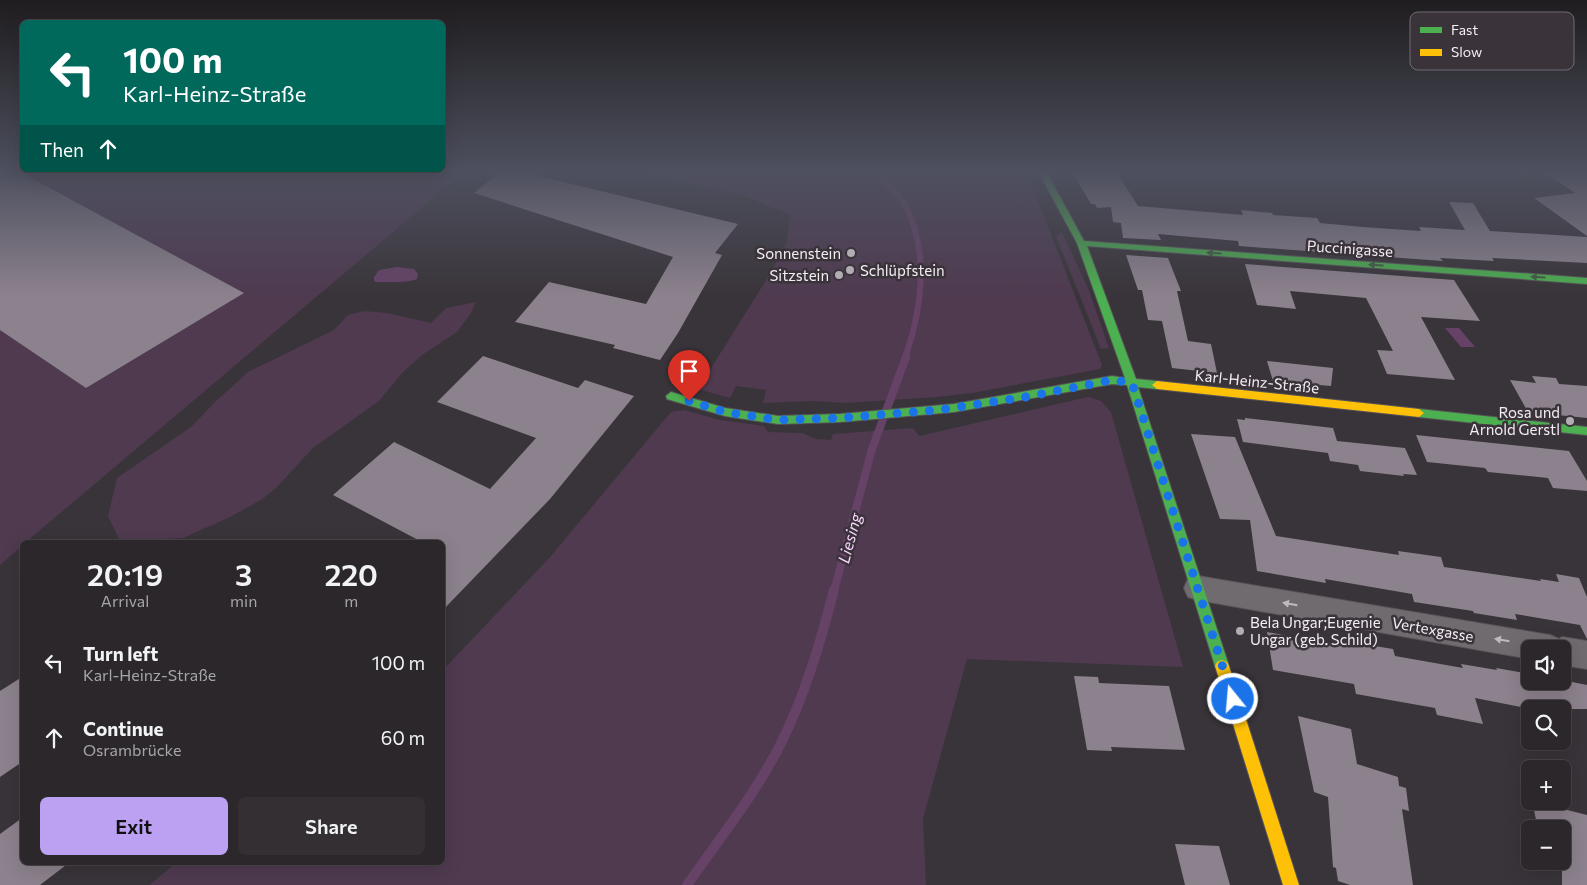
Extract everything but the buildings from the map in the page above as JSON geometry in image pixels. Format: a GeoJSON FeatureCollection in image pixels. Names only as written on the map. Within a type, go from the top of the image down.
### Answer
{"type":"FeatureCollection","features":[{"type":"Feature","properties":{"kind":"street"},"geometry":{"type":"LineString","coordinates":[[1065,214],[1081,243],[1132,383],[1291,885]]}},
{"type":"Feature","properties":{"kind":"street","name":"Puccinigasse"},"geometry":{"type":"LineString","coordinates":[[1081,243],[1587,280]]}},
{"type":"Feature","properties":{"kind":"street","name":"Karl-Heinz-Straße"},"geometry":{"type":"LineString","coordinates":[[671,396],[725,412],[750,417],[778,420],[840,418],[925,412],[1026,397],[1112,380],[1587,431]]}},
{"type":"Feature","properties":{"kind":"street","name":"Vertexgasse"},"geometry":{"type":"LineString","coordinates":[[1198,588],[1521,644]]}},
{"type":"Feature","properties":{"kind":"street"},"geometry":{"type":"LineString","coordinates":[[1571,652],[1587,655]]}},
{"type":"Feature","properties":{"kind":"shaded area"},"geometry":{"type":"Polygon","coordinates":[[[99,214],[414,214],[28,540],[20,540],[20,548],[0,565],[0,330],[174,255],[99,214]]]}},
{"type":"Feature","properties":{"kind":"shaded area"},"geometry":{"type":"Polygon","coordinates":[[[788,214],[1043,214],[1102,365],[1100,369],[972,393],[846,403],[812,401],[763,403],[766,390],[736,386],[730,398],[698,389],[770,274],[787,241],[790,215],[788,214]]]}},
{"type":"Feature","properties":{"kind":"shaded area"},"geometry":{"type":"Polygon","coordinates":[[[1062,232],[1088,288],[1109,348],[1101,349],[1056,236],[1062,232]]]}},
{"type":"Feature","properties":{"kind":"shaded area"},"geometry":{"type":"Polygon","coordinates":[[[397,267],[414,269],[418,274],[417,279],[398,282],[374,281],[374,277],[379,270],[397,267]]]}},
{"type":"Feature","properties":{"kind":"shaded area"},"geometry":{"type":"Polygon","coordinates":[[[476,302],[471,313],[457,332],[422,355],[403,372],[379,401],[313,448],[276,488],[261,500],[228,518],[183,538],[120,540],[108,516],[117,478],[191,427],[248,372],[334,330],[348,315],[364,311],[387,313],[431,323],[446,308],[476,302]]]}},
{"type":"Feature","properties":{"kind":"shaded area"},"geometry":{"type":"Polygon","coordinates":[[[1445,328],[1459,328],[1475,347],[1461,347],[1445,328]]]}},
{"type":"Feature","properties":{"kind":"shaded area"},"geometry":{"type":"Polygon","coordinates":[[[1088,397],[1101,401],[1111,412],[1183,667],[967,659],[923,819],[926,885],[149,885],[174,865],[445,865],[445,668],[551,556],[671,412],[684,410],[720,420],[764,426],[768,432],[803,433],[816,439],[831,440],[833,434],[913,428],[919,436],[1088,397]]]}},
{"type":"Feature","properties":{"kind":"waterway","name":"Liesing"},"geometry":{"type":"LineString","coordinates":[[905,358],[916,319],[921,279],[917,239],[910,214]]}},
{"type":"Feature","properties":{"kind":"waterway","name":"Liesing"},"geometry":{"type":"LineString","coordinates":[[834,591],[872,449],[906,357]]}},
{"type":"Feature","properties":{"kind":"waterway","name":"Liesing"},"geometry":{"type":"LineString","coordinates":[[687,885],[748,799],[780,745],[804,688],[834,590]]}},
{"type":"Feature","properties":{"kind":"traffic: fast"},"geometry":{"type":"LineString","coordinates":[[1065,214],[1081,243],[1132,383],[1222,666]]}},
{"type":"Feature","properties":{"kind":"traffic: fast"},"geometry":{"type":"LineString","coordinates":[[1081,243],[1587,281]]}},
{"type":"Feature","properties":{"kind":"traffic: fast"},"geometry":{"type":"LineString","coordinates":[[671,396],[725,412],[778,420],[840,418],[954,408],[1112,380],[1157,385]]}},
{"type":"Feature","properties":{"kind":"traffic: fast"},"geometry":{"type":"LineString","coordinates":[[1419,413],[1587,431]]}},
{"type":"Feature","properties":{"kind":"traffic: slow"},"geometry":{"type":"LineString","coordinates":[[1157,385],[1419,413]]}},
{"type":"Feature","properties":{"kind":"traffic: slow"},"geometry":{"type":"LineString","coordinates":[[1222,666],[1291,885]]}},
{"type":"Feature","properties":{"kind":"place","name":"Sonnenstein"},"geometry":{"type":"Point","coordinates":[851,253]}},
{"type":"Feature","properties":{"kind":"place","name":"Schlüpfstein"},"geometry":{"type":"Point","coordinates":[850,270]}},
{"type":"Feature","properties":{"kind":"place","name":"Sitzstein"},"geometry":{"type":"Point","coordinates":[839,275]}},
{"type":"Feature","properties":{"kind":"place","name":"Rosa und Arnold Gerstl"},"geometry":{"type":"Point","coordinates":[1570,421]}},
{"type":"Feature","properties":{"kind":"place","name":"Bela Ungar;Eugenie Ungar (geb. Schild)"},"geometry":{"type":"Point","coordinates":[1240,631]}},
{"type":"Feature","properties":{"kind":"route"},"geometry":{"type":"LineString","coordinates":[[689,401],[725,412],[750,417],[778,420],[840,418],[925,412],[1026,397],[1112,380],[1132,383],[1233,699]]}}]}
